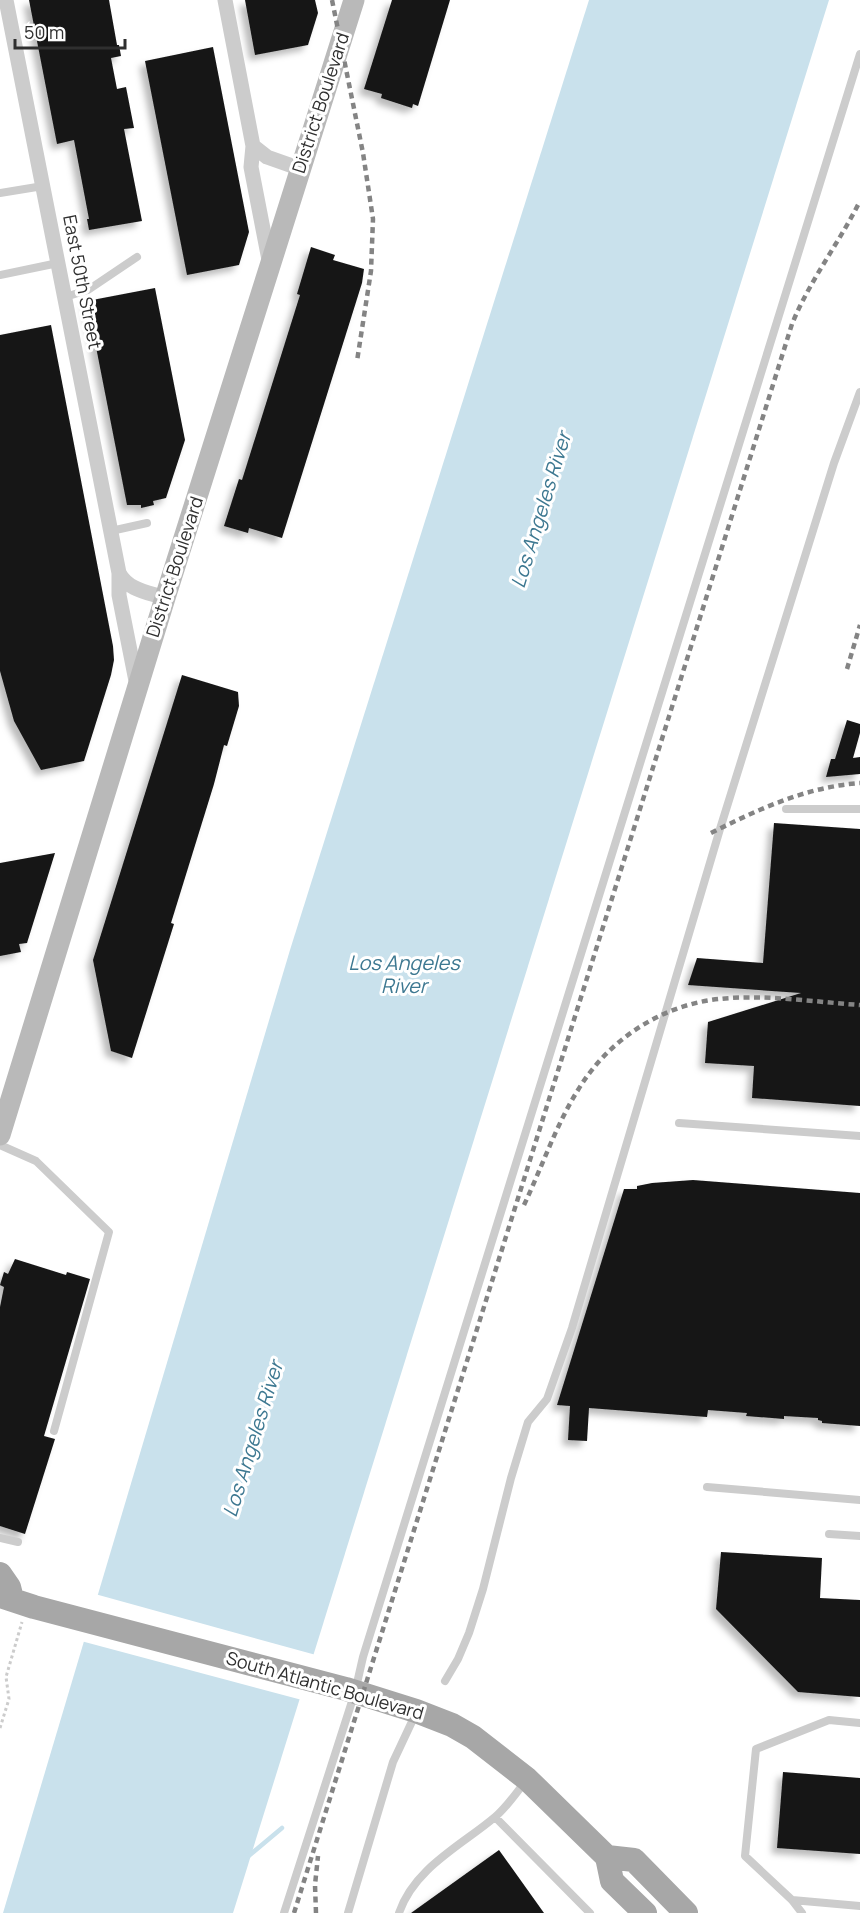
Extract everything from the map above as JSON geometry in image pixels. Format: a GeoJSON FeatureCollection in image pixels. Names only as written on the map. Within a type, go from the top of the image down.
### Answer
{"type":"FeatureCollection","features":[{"type":"Feature","properties":{"kind":"main road","name":"District Boulevard"},"geometry":{"type":"LineString","coordinates":[[0,1135],[165,598],[354,0]]}},
{"type":"Feature","properties":{"kind":"main road"},"geometry":{"type":"LineString","coordinates":[[0,1574],[18,1602]]}},
{"type":"Feature","properties":{"kind":"main road","name":"South Atlantic Boulevard"},"geometry":{"type":"LineString","coordinates":[[18,1602],[351,1690],[452,1725],[473,1737],[527,1779],[607,1857],[612,1881],[645,1913]]}},
{"type":"Feature","properties":{"kind":"main road"},"geometry":{"type":"LineString","coordinates":[[607,1857],[634,1860],[686,1913]]}},
{"type":"Feature","properties":{"kind":"street","name":"East 50th Street"},"geometry":{"type":"LineString","coordinates":[[6,0],[119,573],[119,595],[137,688]]}},
{"type":"Feature","properties":{"kind":"street"},"geometry":{"type":"LineString","coordinates":[[225,0],[254,146],[251,167],[270,265]]}},
{"type":"Feature","properties":{"kind":"street"},"geometry":{"type":"LineString","coordinates":[[254,146],[267,157],[301,169]]}},
{"type":"Feature","properties":{"kind":"street"},"geometry":{"type":"LineString","coordinates":[[119,573],[132,588],[165,598]]}},
{"type":"Feature","properties":{"kind":"lane"},"geometry":{"type":"LineString","coordinates":[[284,1913],[351,1690],[860,54]]}},
{"type":"Feature","properties":{"kind":"lane"},"geometry":{"type":"LineString","coordinates":[[0,193],[43,186]]}},
{"type":"Feature","properties":{"kind":"lane"},"geometry":{"type":"LineString","coordinates":[[65,297],[88,290],[137,257]]}},
{"type":"Feature","properties":{"kind":"lane"},"geometry":{"type":"LineString","coordinates":[[0,275],[58,263]]}},
{"type":"Feature","properties":{"kind":"lane"},"geometry":{"type":"LineString","coordinates":[[445,1681],[458,1659],[473,1622],[528,1422],[547,1399],[572,1328],[720,829],[830,474],[860,392]]}},
{"type":"Feature","properties":{"kind":"lane"},"geometry":{"type":"LineString","coordinates":[[111,531],[147,523]]}},
{"type":"Feature","properties":{"kind":"lane"},"geometry":{"type":"LineString","coordinates":[[786,809],[860,809]]}},
{"type":"Feature","properties":{"kind":"lane"},"geometry":{"type":"LineString","coordinates":[[680,1123],[860,1136]]}},
{"type":"Feature","properties":{"kind":"lane"},"geometry":{"type":"LineString","coordinates":[[0,1145],[36,1161],[108,1232],[54,1431]]}},
{"type":"Feature","properties":{"kind":"lane"},"geometry":{"type":"LineString","coordinates":[[707,1487],[860,1500]]}},
{"type":"Feature","properties":{"kind":"lane"},"geometry":{"type":"LineString","coordinates":[[829,1534],[860,1536]]}},
{"type":"Feature","properties":{"kind":"lane"},"geometry":{"type":"LineString","coordinates":[[0,1538],[18,1542]]}},
{"type":"Feature","properties":{"kind":"lane"},"geometry":{"type":"LineString","coordinates":[[348,1913],[393,1762],[416,1711]]}},
{"type":"Feature","properties":{"kind":"lane"},"geometry":{"type":"LineString","coordinates":[[802,1913],[792,1900],[745,1856],[756,1749],[830,1720],[860,1723]]}},
{"type":"Feature","properties":{"kind":"lane"},"geometry":{"type":"LineString","coordinates":[[399,1913],[426,1870],[503,1810],[527,1779]]}},
{"type":"Feature","properties":{"kind":"lane"},"geometry":{"type":"LineString","coordinates":[[495,1817],[590,1913]]}},
{"type":"Feature","properties":{"kind":"lane"},"geometry":{"type":"LineString","coordinates":[[792,1900],[860,1906]]}},
{"type":"Feature","properties":{"kind":"path"},"geometry":{"type":"LineString","coordinates":[[0,1728],[9,1699],[6,1677],[18,1602]]}},
{"type":"Feature","properties":{"kind":"water","name":"Los Angeles River"},"geometry":{"type":"Polygon","coordinates":[[[589,0],[829,0],[233,1913],[3,1913],[290,950],[589,0]]]}},
{"type":"Feature","properties":{"kind":"pier"},"geometry":{"type":"Polygon","coordinates":[[[95,1594],[316,1655],[302,1700],[81,1641],[95,1594]]]}},
{"type":"Feature","properties":{"kind":"building"},"geometry":{"type":"Polygon","coordinates":[[[29,0],[109,0],[121,56],[111,58],[117,89],[126,87],[134,128],[124,129],[142,221],[89,230],[87,219],[89,219],[74,140],[57,144],[29,0]]]}},
{"type":"Feature","properties":{"kind":"building"},"geometry":{"type":"Polygon","coordinates":[[[245,0],[315,0],[318,13],[308,45],[255,55],[245,0]]]}},
{"type":"Feature","properties":{"kind":"building"},"geometry":{"type":"Polygon","coordinates":[[[392,0],[450,0],[418,106],[413,104],[412,108],[381,98],[382,94],[364,89],[392,0]]]}},
{"type":"Feature","properties":{"kind":"building"},"geometry":{"type":"Polygon","coordinates":[[[213,47],[249,232],[239,265],[187,275],[145,61],[213,47]]]}},
{"type":"Feature","properties":{"kind":"building"},"geometry":{"type":"Polygon","coordinates":[[[311,247],[335,255],[333,260],[364,269],[362,283],[282,538],[249,528],[248,533],[224,526],[239,479],[242,480],[300,295],[297,294],[311,247]]]}},
{"type":"Feature","properties":{"kind":"building"},"geometry":{"type":"Polygon","coordinates":[[[155,288],[185,440],[166,498],[153,501],[154,505],[141,508],[141,505],[127,505],[87,301],[155,288]]]}},
{"type":"Feature","properties":{"kind":"building"},"geometry":{"type":"Polygon","coordinates":[[[51,325],[114,660],[84,761],[41,770],[14,721],[0,671],[0,335],[51,325]]]}},
{"type":"Feature","properties":{"kind":"building"},"geometry":{"type":"Polygon","coordinates":[[[182,675],[238,692],[239,706],[227,746],[224,745],[171,923],[174,924],[132,1058],[111,1051],[93,960],[182,675]]]}},
{"type":"Feature","properties":{"kind":"building"},"geometry":{"type":"Polygon","coordinates":[[[847,720],[860,724],[860,733],[853,758],[860,757],[860,774],[826,777],[831,759],[835,759],[847,720]]]}},
{"type":"Feature","properties":{"kind":"building"},"geometry":{"type":"Polygon","coordinates":[[[774,823],[860,829],[860,1106],[752,1098],[754,1066],[705,1063],[708,1022],[801,993],[688,985],[697,958],[763,963],[774,823]]]}},
{"type":"Feature","properties":{"kind":"building"},"geometry":{"type":"Polygon","coordinates":[[[55,853],[27,943],[19,944],[21,952],[0,956],[0,863],[55,853]]]}},
{"type":"Feature","properties":{"kind":"building"},"geometry":{"type":"Polygon","coordinates":[[[693,1180],[860,1193],[860,1426],[822,1423],[818,1418],[784,1416],[784,1419],[708,1410],[707,1417],[589,1408],[587,1441],[568,1440],[570,1406],[557,1405],[624,1189],[637,1189],[637,1186],[652,1183],[693,1180]]]}},
{"type":"Feature","properties":{"kind":"building"},"geometry":{"type":"Polygon","coordinates":[[[15,1259],[66,1275],[67,1272],[90,1279],[44,1436],[55,1439],[25,1534],[0,1526],[0,1307],[4,1287],[0,1285],[4,1272],[8,1274],[15,1259]]]}},
{"type":"Feature","properties":{"kind":"building"},"geometry":{"type":"Polygon","coordinates":[[[721,1552],[822,1558],[820,1598],[860,1600],[860,1697],[798,1692],[716,1609],[721,1552]]]}},
{"type":"Feature","properties":{"kind":"building"},"geometry":{"type":"Polygon","coordinates":[[[783,1772],[860,1778],[860,1854],[777,1848],[783,1772]]]}},
{"type":"Feature","properties":{"kind":"building"},"geometry":{"type":"Polygon","coordinates":[[[499,1850],[544,1913],[411,1913],[499,1850]]]}},
{"type":"Feature","properties":{"kind":"waterway"},"geometry":{"type":"LineString","coordinates":[[245,1859],[282,1828]]}},
{"type":"Feature","properties":{"kind":"railway"},"geometry":{"type":"LineString","coordinates":[[332,0],[363,153],[373,219],[371,271],[357,361]]}},
{"type":"Feature","properties":{"kind":"railway"},"geometry":{"type":"LineString","coordinates":[[294,1913],[792,324],[807,292],[860,201]]}},
{"type":"Feature","properties":{"kind":"railway"},"geometry":{"type":"LineString","coordinates":[[847,669],[860,625]]}},
{"type":"Feature","properties":{"kind":"railway"},"geometry":{"type":"LineString","coordinates":[[711,833],[802,794],[860,783]]}},
{"type":"Feature","properties":{"kind":"railway"},"geometry":{"type":"LineString","coordinates":[[524,1205],[556,1132],[578,1090],[605,1056],[638,1028],[677,1009],[719,999],[772,998],[860,1005]]}},
{"type":"Feature","properties":{"kind":"railway"},"geometry":{"type":"LineString","coordinates":[[316,1913],[315,1885],[318,1856]]}}]}
